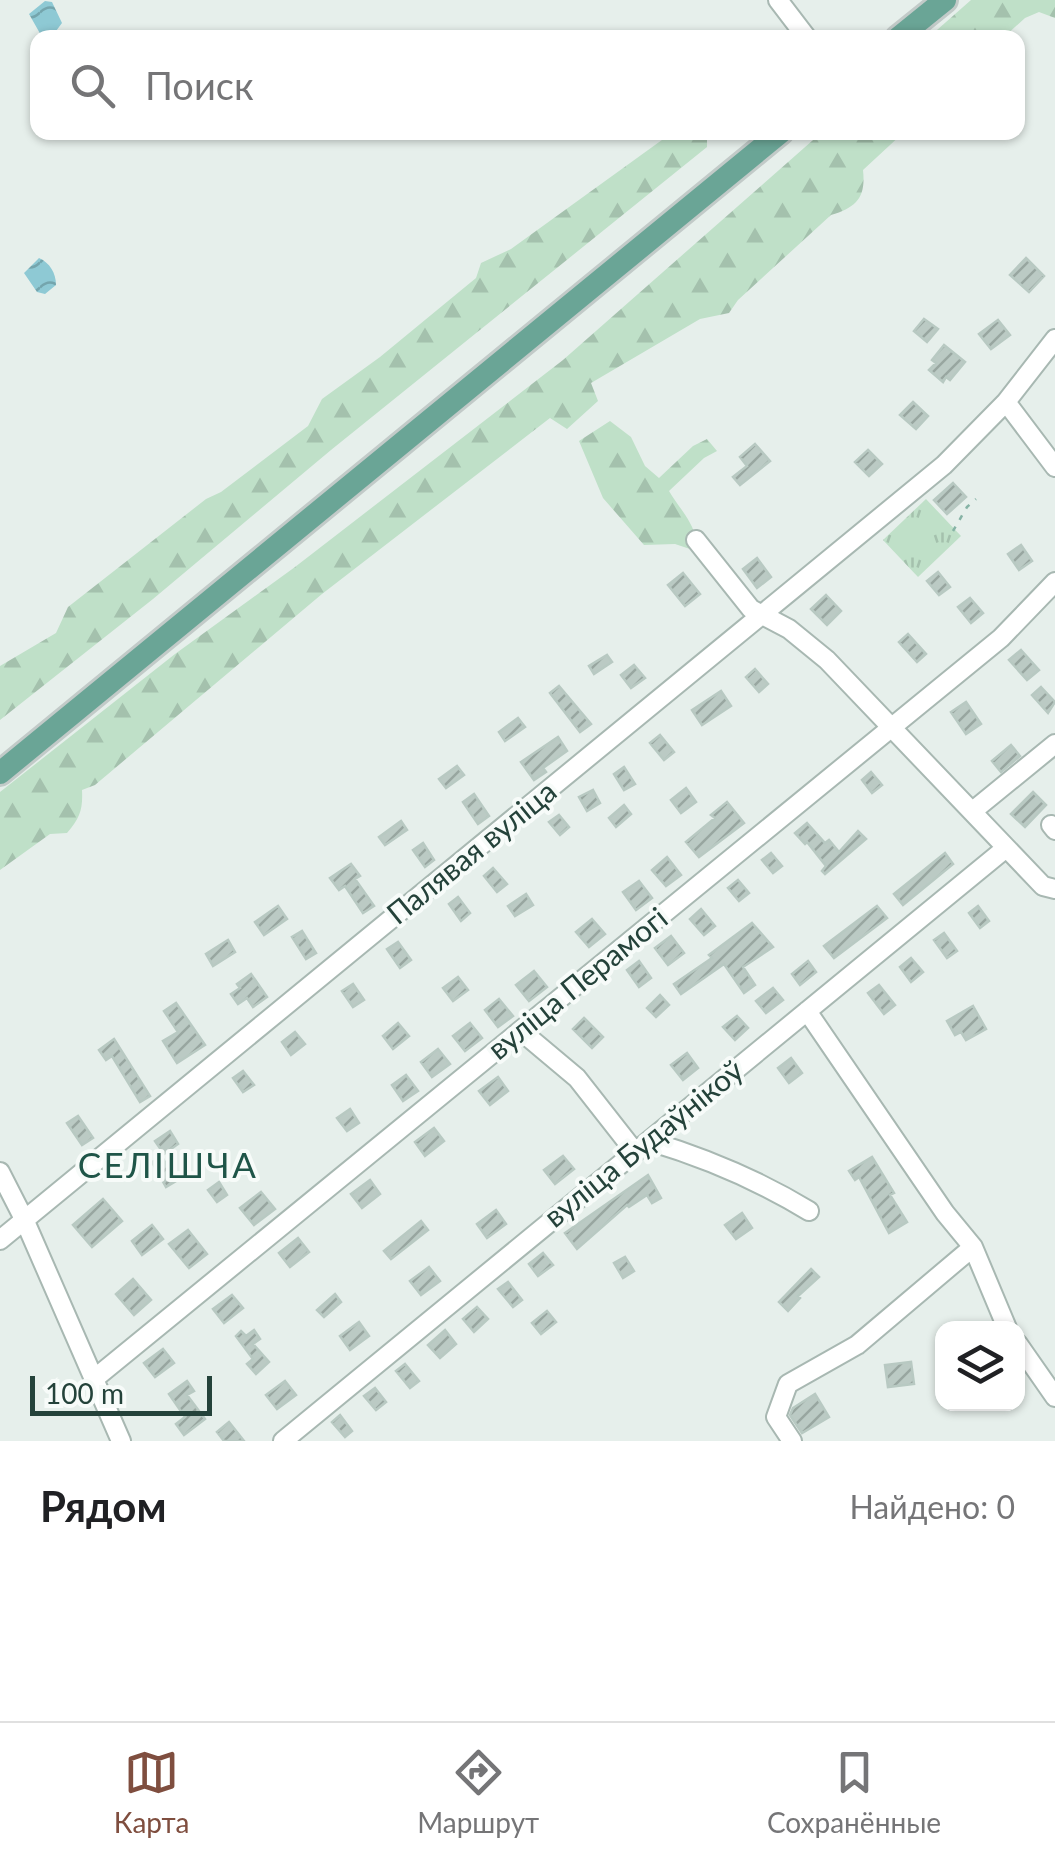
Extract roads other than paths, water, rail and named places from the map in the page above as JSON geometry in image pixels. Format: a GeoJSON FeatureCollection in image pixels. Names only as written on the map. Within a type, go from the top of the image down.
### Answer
{"type":"FeatureCollection","features":[{"type":"Feature","properties":{"kind":"main road"},"geometry":{"type":"LineString","coordinates":[[908,30],[944,0]]}},
{"type":"Feature","properties":{"kind":"main road"},"geometry":{"type":"LineString","coordinates":[[2,765],[771,140]]}},
{"type":"Feature","properties":{"kind":"street"},"geometry":{"type":"LineString","coordinates":[[778,0],[801,30]]}},
{"type":"Feature","properties":{"kind":"street","name":"Палявая вуліца"},"geometry":{"type":"LineString","coordinates":[[0,1240],[944,465],[1006,402],[1055,339]]}},
{"type":"Feature","properties":{"kind":"street"},"geometry":{"type":"LineString","coordinates":[[1006,402],[1055,467]]}},
{"type":"Feature","properties":{"kind":"street"},"geometry":{"type":"LineString","coordinates":[[696,540],[751,610],[789,629],[827,660],[1043,886],[1055,888]]}},
{"type":"Feature","properties":{"kind":"street","name":"вуліца Перамогі"},"geometry":{"type":"LineString","coordinates":[[94,1380],[1001,638],[1055,582]]}},
{"type":"Feature","properties":{"kind":"street"},"geometry":{"type":"LineString","coordinates":[[974,810],[1055,744]]}},
{"type":"Feature","properties":{"kind":"street","name":"вуліца Будаўнікоў"},"geometry":{"type":"LineString","coordinates":[[283,1441],[1006,848]]}},
{"type":"Feature","properties":{"kind":"street"},"geometry":{"type":"LineString","coordinates":[[807,1010],[945,1213],[973,1247],[1004,1321]]}},
{"type":"Feature","properties":{"kind":"street"},"geometry":{"type":"LineString","coordinates":[[521,1031],[577,1078],[642,1146],[709,1159],[809,1211]]}},
{"type":"Feature","properties":{"kind":"street"},"geometry":{"type":"LineString","coordinates":[[0,1172],[120,1441]]}},
{"type":"Feature","properties":{"kind":"street"},"geometry":{"type":"LineString","coordinates":[[792,1441],[776,1417],[788,1384],[856,1345],[973,1247]]}},
{"type":"Feature","properties":{"kind":"street"},"geometry":{"type":"LineString","coordinates":[[1025,1354],[1055,1397]]}},
{"type":"Feature","properties":{"kind":"water"},"geometry":{"type":"Polygon","coordinates":[[[45,1],[52,2],[62,23],[57,30],[38,30],[29,14],[45,1]]]}},
{"type":"Feature","properties":{"kind":"water"},"geometry":{"type":"Polygon","coordinates":[[[39,258],[49,266],[56,281],[45,294],[37,292],[24,273],[39,258]]]}},
{"type":"Feature","properties":{"kind":"district","name":"СЕЛІШЧА"},"geometry":{"type":"Point","coordinates":[168,1166]}}]}
